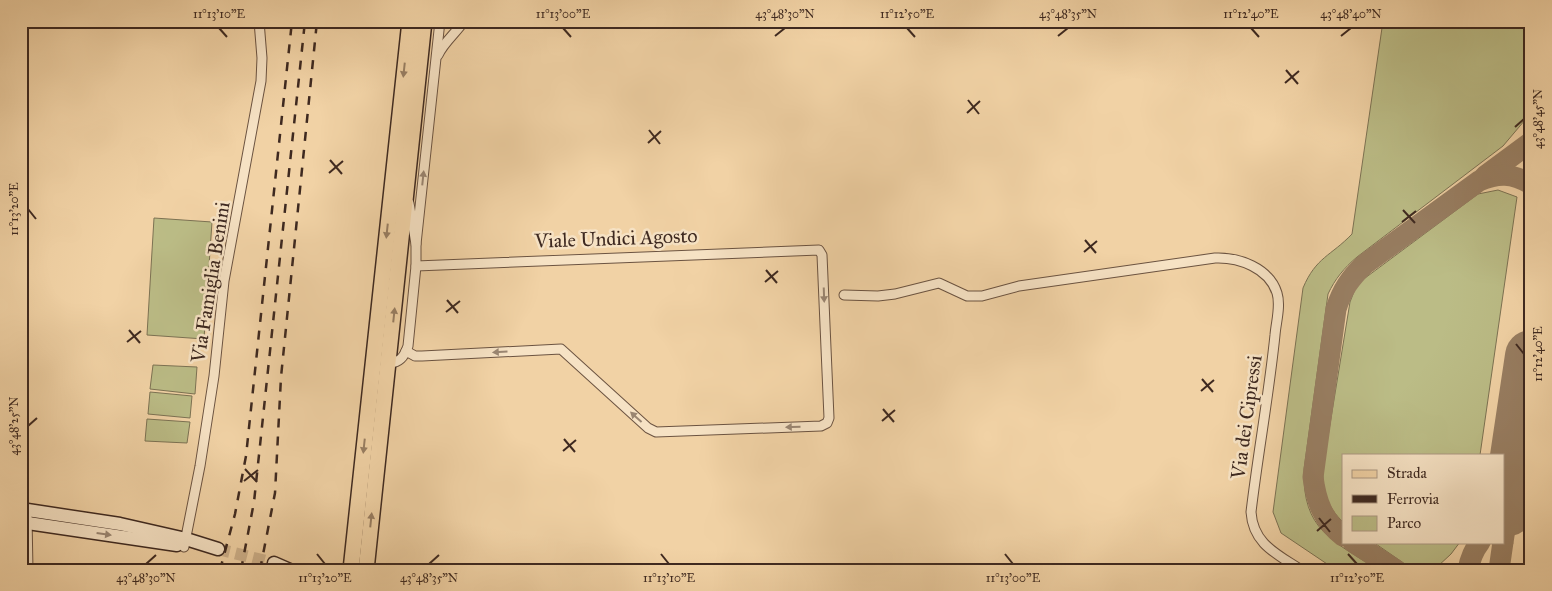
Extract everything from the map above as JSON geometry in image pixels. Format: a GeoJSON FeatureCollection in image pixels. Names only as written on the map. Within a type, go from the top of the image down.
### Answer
{"type":"FeatureCollection","features":[{"type":"Feature","properties":{"kind":"main road"},"geometry":{"type":"LineString","coordinates":[[351,570],[410,21]]}},
{"type":"Feature","properties":{"kind":"main road"},"geometry":{"type":"LineString","coordinates":[[366,570],[424,21]]}},
{"type":"Feature","properties":{"kind":"main road"},"geometry":{"type":"LineString","coordinates":[[24,516],[72,523],[120,524],[185,543],[217,548]]}},
{"type":"Feature","properties":{"kind":"main road"},"geometry":{"type":"LineString","coordinates":[[277,565],[290,570]]}},
{"type":"Feature","properties":{"kind":"street","name":"Via Famiglia Benini"},"geometry":{"type":"LineString","coordinates":[[185,543],[200,466],[214,376],[224,281],[261,81],[262,58],[259,21]]}},
{"type":"Feature","properties":{"kind":"street"},"geometry":{"type":"LineString","coordinates":[[375,343],[380,358],[388,364],[400,360],[406,351],[440,21]]}},
{"type":"Feature","properties":{"kind":"street"},"geometry":{"type":"LineString","coordinates":[[436,57],[464,21]]}},
{"type":"Feature","properties":{"kind":"street"},"geometry":{"type":"LineString","coordinates":[[408,180],[409,202],[416,244]]}},
{"type":"Feature","properties":{"kind":"street","name":"Viale Undici Agosto"},"geometry":{"type":"LineString","coordinates":[[406,351],[415,356],[422,356],[561,349],[648,428],[656,432],[821,426],[827,423],[829,418],[822,251],[818,249],[416,266]]}},
{"type":"Feature","properties":{"kind":"street","name":"Via dei Cipressi"},"geometry":{"type":"LineString","coordinates":[[844,296],[895,294],[939,283],[962,294],[974,297],[1019,286],[1210,259],[1232,259],[1255,268],[1264,275],[1275,289],[1278,298],[1274,349],[1251,512],[1252,523],[1257,535],[1266,547],[1300,570]]}},
{"type":"Feature","properties":{"kind":"street"},"geometry":{"type":"LineString","coordinates":[[24,516],[28,570]]}},
{"type":"Feature","properties":{"kind":"green space"},"geometry":{"type":"Polygon","coordinates":[[[1383,21],[1531,21],[1531,93],[1525,120],[1503,146],[1357,257],[1340,274],[1328,294],[1304,469],[1308,507],[1323,532],[1378,570],[1336,570],[1281,533],[1273,512],[1303,288],[1319,263],[1352,234],[1383,21]]]}},
{"type":"Feature","properties":{"kind":"green space"},"geometry":{"type":"Polygon","coordinates":[[[1498,190],[1517,197],[1480,454],[1342,454],[1342,521],[1329,504],[1323,483],[1323,467],[1350,302],[1357,284],[1478,194],[1498,190]]]}},
{"type":"Feature","properties":{"kind":"green space"},"geometry":{"type":"Polygon","coordinates":[[[154,218],[212,222],[204,339],[147,335],[154,218]]]}},
{"type":"Feature","properties":{"kind":"green space"},"geometry":{"type":"Polygon","coordinates":[[[153,365],[197,367],[195,394],[150,389],[153,365]]]}},
{"type":"Feature","properties":{"kind":"green space"},"geometry":{"type":"Polygon","coordinates":[[[150,392],[192,396],[190,418],[148,414],[150,392]]]}},
{"type":"Feature","properties":{"kind":"green space"},"geometry":{"type":"Polygon","coordinates":[[[147,419],[190,422],[187,443],[145,441],[147,419]]]}},
{"type":"Feature","properties":{"kind":"green space"},"geometry":{"type":"Polygon","coordinates":[[[1376,544],[1458,544],[1437,567],[1405,564],[1376,544]]]}},
{"type":"Feature","properties":{"kind":"taxiway"},"geometry":{"type":"LineString","coordinates":[[1485,176],[1531,142]]}},
{"type":"Feature","properties":{"kind":"taxiway"},"geometry":{"type":"LineString","coordinates":[[1342,535],[1330,524],[1322,510],[1316,494],[1313,477],[1336,309],[1344,290],[1365,264],[1479,181],[1505,175],[1531,184]]}},
{"type":"Feature","properties":{"kind":"taxiway"},"geometry":{"type":"LineString","coordinates":[[1504,510],[1514,475]]}},
{"type":"Feature","properties":{"kind":"taxiway"},"geometry":{"type":"LineString","coordinates":[[1504,536],[1508,510]]}},
{"type":"Feature","properties":{"kind":"taxiway"},"geometry":{"type":"LineString","coordinates":[[1356,544],[1396,570]]}},
{"type":"Feature","properties":{"kind":"taxiway"},"geometry":{"type":"LineString","coordinates":[[1468,570],[1472,555],[1479,544]]}},
{"type":"Feature","properties":{"kind":"taxiway"},"geometry":{"type":"LineString","coordinates":[[1499,570],[1503,544]]}},
{"type":"Feature","properties":{"kind":"runway"},"geometry":{"type":"LineString","coordinates":[[1508,510],[1531,356]]}},
{"type":"Feature","properties":{"kind":"tunnel"},"geometry":{"type":"LineString","coordinates":[[218,549],[274,563]]}},
{"type":"Feature","properties":{"kind":"railway"},"geometry":{"type":"LineString","coordinates":[[220,570],[235,514],[246,456],[292,21]]}},
{"type":"Feature","properties":{"kind":"railway"},"geometry":{"type":"LineString","coordinates":[[241,570],[254,502],[305,21]]}},
{"type":"Feature","properties":{"kind":"railway"},"geometry":{"type":"LineString","coordinates":[[260,570],[275,493],[281,377],[317,21]]}}]}
